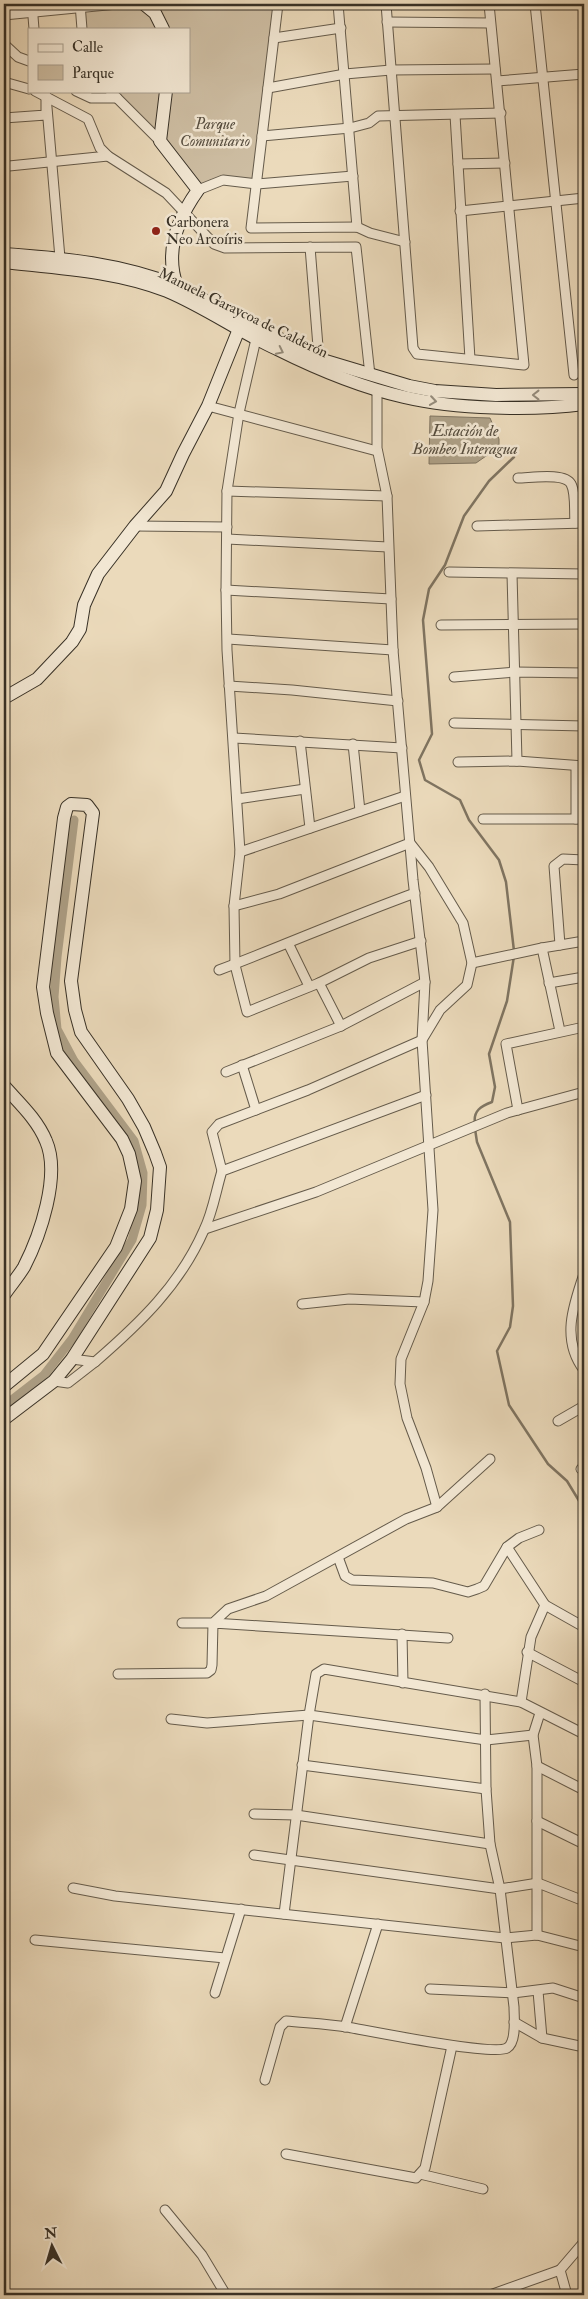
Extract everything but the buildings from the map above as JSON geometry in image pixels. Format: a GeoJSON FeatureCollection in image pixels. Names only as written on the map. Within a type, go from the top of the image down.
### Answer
{"type":"FeatureCollection","features":[{"type":"Feature","properties":{"kind":"street"},"geometry":{"type":"LineString","coordinates":[[4,15],[32,8],[118,4]]}},
{"type":"Feature","properties":{"kind":"street"},"geometry":{"type":"LineString","coordinates":[[144,4],[155,13],[162,28]]}},
{"type":"Feature","properties":{"kind":"street"},"geometry":{"type":"LineString","coordinates":[[278,4],[251,228],[357,226],[370,233],[405,242]]}},
{"type":"Feature","properties":{"kind":"street"},"geometry":{"type":"LineString","coordinates":[[338,4],[357,226]]}},
{"type":"Feature","properties":{"kind":"street"},"geometry":{"type":"LineString","coordinates":[[386,4],[413,348],[417,354],[524,365],[489,4]]}},
{"type":"Feature","properties":{"kind":"street"},"geometry":{"type":"LineString","coordinates":[[535,4],[541,78],[574,375]]}},
{"type":"Feature","properties":{"kind":"street"},"geometry":{"type":"LineString","coordinates":[[80,6],[82,28]]}},
{"type":"Feature","properties":{"kind":"street"},"geometry":{"type":"LineString","coordinates":[[32,8],[34,28]]}},
{"type":"Feature","properties":{"kind":"street"},"geometry":{"type":"LineString","coordinates":[[387,22],[490,22]]}},
{"type":"Feature","properties":{"kind":"street"},"geometry":{"type":"LineString","coordinates":[[274,38],[341,28]]}},
{"type":"Feature","properties":{"kind":"street"},"geometry":{"type":"LineString","coordinates":[[4,44],[18,57],[28,62]]}},
{"type":"Feature","properties":{"kind":"street"},"geometry":{"type":"LineString","coordinates":[[268,88],[345,74],[391,70],[495,69]]}},
{"type":"Feature","properties":{"kind":"street"},"geometry":{"type":"LineString","coordinates":[[496,81],[584,74]]}},
{"type":"Feature","properties":{"kind":"street"},"geometry":{"type":"LineString","coordinates":[[4,82],[28,89]]}},
{"type":"Feature","properties":{"kind":"street"},"geometry":{"type":"LineString","coordinates":[[37,92],[88,119],[100,148],[108,156],[123,167],[154,183],[184,211],[214,244],[225,248],[356,248],[370,376]]}},
{"type":"Feature","properties":{"kind":"street"},"geometry":{"type":"LineString","coordinates":[[78,92],[91,98],[117,98]]}},
{"type":"Feature","properties":{"kind":"street"},"geometry":{"type":"LineString","coordinates":[[111,92],[160,141],[198,190]]}},
{"type":"Feature","properties":{"kind":"street"},"geometry":{"type":"LineString","coordinates":[[160,141],[166,92]]}},
{"type":"Feature","properties":{"kind":"street"},"geometry":{"type":"LineString","coordinates":[[46,96],[46,115],[60,258]]}},
{"type":"Feature","properties":{"kind":"street"},"geometry":{"type":"LineString","coordinates":[[262,136],[350,128],[368,123],[378,116],[501,113]]}},
{"type":"Feature","properties":{"kind":"street"},"geometry":{"type":"LineString","coordinates":[[4,118],[46,115]]}},
{"type":"Feature","properties":{"kind":"street"},"geometry":{"type":"LineString","coordinates":[[454,115],[470,359]]}},
{"type":"Feature","properties":{"kind":"street"},"geometry":{"type":"LineString","coordinates":[[9,166],[108,156]]}},
{"type":"Feature","properties":{"kind":"street"},"geometry":{"type":"LineString","coordinates":[[458,164],[505,163]]}},
{"type":"Feature","properties":{"kind":"street"},"geometry":{"type":"LineString","coordinates":[[177,286],[172,257],[175,236],[184,211],[198,190],[223,180],[256,184],[353,176]]}},
{"type":"Feature","properties":{"kind":"street"},"geometry":{"type":"LineString","coordinates":[[460,211],[584,198]]}},
{"type":"Feature","properties":{"kind":"street"},"geometry":{"type":"LineString","coordinates":[[310,247],[319,359]]}},
{"type":"Feature","properties":{"kind":"street","name":"Manuela Garaycoa de Calderón"},"geometry":{"type":"LineString","coordinates":[[4,254],[60,258],[129,270],[156,277],[319,359],[370,376],[435,391],[496,395],[584,394]]}},
{"type":"Feature","properties":{"kind":"street"},"geometry":{"type":"LineString","coordinates":[[156,277],[164,272],[172,257]]}},
{"type":"Feature","properties":{"kind":"street","name":"Manuela Garaycoa de Calderón"},"geometry":{"type":"LineString","coordinates":[[4,262],[91,272],[167,291],[256,339],[317,368],[377,390],[405,397],[445,403],[530,406],[584,404]]}},
{"type":"Feature","properties":{"kind":"street"},"geometry":{"type":"LineString","coordinates":[[4,698],[37,678],[72,642],[80,629],[84,605],[98,574],[135,526],[166,491],[208,406],[239,329]]}},
{"type":"Feature","properties":{"kind":"street"},"geometry":{"type":"LineString","coordinates":[[256,339],[239,413],[227,491],[226,590],[229,686],[234,738],[240,852],[234,906],[234,965],[246,1012],[319,983],[369,958],[421,941]]}},
{"type":"Feature","properties":{"kind":"street"},"geometry":{"type":"LineString","coordinates":[[377,390],[377,451],[387,496],[393,650],[405,796],[425,982],[422,1040],[433,1210],[428,1281],[424,1302],[401,1359],[400,1384],[407,1418],[426,1468],[437,1507]]}},
{"type":"Feature","properties":{"kind":"street"},"geometry":{"type":"LineString","coordinates":[[208,406],[239,413],[296,431],[377,451]]}},
{"type":"Feature","properties":{"kind":"street"},"geometry":{"type":"LineString","coordinates":[[477,526],[580,523],[572,484],[567,479],[559,476],[518,478]]}},
{"type":"Feature","properties":{"kind":"street"},"geometry":{"type":"LineString","coordinates":[[227,491],[387,496]]}},
{"type":"Feature","properties":{"kind":"street"},"geometry":{"type":"LineString","coordinates":[[135,526],[227,528]]}},
{"type":"Feature","properties":{"kind":"street"},"geometry":{"type":"LineString","coordinates":[[227,539],[388,548]]}},
{"type":"Feature","properties":{"kind":"street"},"geometry":{"type":"LineString","coordinates":[[449,572],[584,574]]}},
{"type":"Feature","properties":{"kind":"street"},"geometry":{"type":"LineString","coordinates":[[512,574],[517,761]]}},
{"type":"Feature","properties":{"kind":"street"},"geometry":{"type":"LineString","coordinates":[[226,590],[391,599]]}},
{"type":"Feature","properties":{"kind":"street"},"geometry":{"type":"LineString","coordinates":[[441,625],[514,626],[584,624]]}},
{"type":"Feature","properties":{"kind":"street"},"geometry":{"type":"LineString","coordinates":[[228,639],[393,650]]}},
{"type":"Feature","properties":{"kind":"street"},"geometry":{"type":"LineString","coordinates":[[454,677],[515,672],[584,673]]}},
{"type":"Feature","properties":{"kind":"street"},"geometry":{"type":"LineString","coordinates":[[229,686],[292,690],[398,701]]}},
{"type":"Feature","properties":{"kind":"street"},"geometry":{"type":"LineString","coordinates":[[454,723],[584,726]]}},
{"type":"Feature","properties":{"kind":"street"},"geometry":{"type":"LineString","coordinates":[[234,738],[402,748]]}},
{"type":"Feature","properties":{"kind":"street"},"geometry":{"type":"LineString","coordinates":[[300,741],[310,828]]}},
{"type":"Feature","properties":{"kind":"street"},"geometry":{"type":"LineString","coordinates":[[353,744],[360,812]]}},
{"type":"Feature","properties":{"kind":"street"},"geometry":{"type":"LineString","coordinates":[[458,762],[517,761],[580,766],[580,819],[484,819]]}},
{"type":"Feature","properties":{"kind":"street"},"geometry":{"type":"LineString","coordinates":[[237,799],[305,789]]}},
{"type":"Feature","properties":{"kind":"street"},"geometry":{"type":"LineString","coordinates":[[240,852],[405,796]]}},
{"type":"Feature","properties":{"kind":"street"},"geometry":{"type":"LineString","coordinates":[[4,1386],[43,1354],[116,1247],[131,1209],[134,1181],[129,1154],[122,1139],[58,1053],[47,1013],[43,987],[60,864],[64,818],[67,806],[71,804],[87,805],[93,813],[71,981],[74,1010],[81,1032],[144,1126],[160,1168],[157,1210],[150,1238],[72,1359],[54,1381],[4,1419]]}},
{"type":"Feature","properties":{"kind":"street"},"geometry":{"type":"LineString","coordinates":[[234,906],[279,894],[410,843]]}},
{"type":"Feature","properties":{"kind":"street"},"geometry":{"type":"LineString","coordinates":[[54,1381],[68,1383],[95,1362],[162,1300],[188,1261],[205,1229],[222,1171],[212,1132],[214,1128],[360,1068],[422,1040],[440,1010],[467,984],[472,963],[463,923],[453,904],[410,843]]}},
{"type":"Feature","properties":{"kind":"street"},"geometry":{"type":"LineString","coordinates":[[560,945],[554,866],[563,859],[584,860]]}},
{"type":"Feature","properties":{"kind":"street"},"geometry":{"type":"LineString","coordinates":[[219,970],[289,944],[354,915],[415,893]]}},
{"type":"Feature","properties":{"kind":"street"},"geometry":{"type":"LineString","coordinates":[[472,963],[584,941]]}},
{"type":"Feature","properties":{"kind":"street"},"geometry":{"type":"LineString","coordinates":[[289,944],[309,986]]}},
{"type":"Feature","properties":{"kind":"street"},"geometry":{"type":"LineString","coordinates":[[542,948],[560,1032]]}},
{"type":"Feature","properties":{"kind":"street"},"geometry":{"type":"LineString","coordinates":[[549,983],[584,977]]}},
{"type":"Feature","properties":{"kind":"street"},"geometry":{"type":"LineString","coordinates":[[226,1072],[341,1026],[425,982]]}},
{"type":"Feature","properties":{"kind":"street"},"geometry":{"type":"LineString","coordinates":[[319,983],[341,1026]]}},
{"type":"Feature","properties":{"kind":"street"},"geometry":{"type":"LineString","coordinates":[[518,1110],[506,1044],[584,1026]]}},
{"type":"Feature","properties":{"kind":"street"},"geometry":{"type":"LineString","coordinates":[[242,1065],[256,1110]]}},
{"type":"Feature","properties":{"kind":"street"},"geometry":{"type":"LineString","coordinates":[[4,1086],[29,1113],[47,1142],[51,1172],[42,1228],[23,1268],[4,1295]]}},
{"type":"Feature","properties":{"kind":"street"},"geometry":{"type":"LineString","coordinates":[[205,1229],[316,1192],[518,1110],[584,1092]]}},
{"type":"Feature","properties":{"kind":"street"},"geometry":{"type":"LineString","coordinates":[[222,1171],[426,1095]]}},
{"type":"Feature","properties":{"kind":"street"},"geometry":{"type":"LineString","coordinates":[[584,1274],[571,1310],[570,1328],[578,1363],[584,1370]]}},
{"type":"Feature","properties":{"kind":"street"},"geometry":{"type":"LineString","coordinates":[[302,1304],[349,1299],[424,1302]]}},
{"type":"Feature","properties":{"kind":"street"},"geometry":{"type":"LineString","coordinates":[[72,1359],[95,1362]]}},
{"type":"Feature","properties":{"kind":"street"},"geometry":{"type":"LineString","coordinates":[[558,1421],[584,1406]]}},
{"type":"Feature","properties":{"kind":"street"},"geometry":{"type":"LineString","coordinates":[[118,1674],[207,1674],[211,1670],[212,1665],[213,1622],[228,1609],[266,1596],[406,1519],[437,1507],[490,1459]]}},
{"type":"Feature","properties":{"kind":"street"},"geometry":{"type":"LineString","coordinates":[[338,1556],[345,1576],[352,1580],[434,1583],[468,1592],[484,1586],[507,1547],[520,1538],[539,1530]]}},
{"type":"Feature","properties":{"kind":"street"},"geometry":{"type":"LineString","coordinates":[[507,1547],[545,1605],[584,1627]]}},
{"type":"Feature","properties":{"kind":"street"},"geometry":{"type":"LineString","coordinates":[[521,1702],[527,1652],[531,1637],[545,1605]]}},
{"type":"Feature","properties":{"kind":"street"},"geometry":{"type":"LineString","coordinates":[[182,1623],[213,1622],[448,1638]]}},
{"type":"Feature","properties":{"kind":"street"},"geometry":{"type":"LineString","coordinates":[[402,1634],[404,1684]]}},
{"type":"Feature","properties":{"kind":"street"},"geometry":{"type":"LineString","coordinates":[[527,1652],[584,1682]]}},
{"type":"Feature","properties":{"kind":"street"},"geometry":{"type":"LineString","coordinates":[[284,1914],[309,1715],[316,1674],[324,1669],[404,1684],[485,1694],[521,1702],[584,1734]]}},
{"type":"Feature","properties":{"kind":"street"},"geometry":{"type":"LineString","coordinates":[[265,2080],[282,2022],[286,2021],[345,2027],[452,2046],[497,2049],[507,2048],[511,2044],[514,2022],[513,1993],[500,1889],[490,1844],[486,1789],[485,1694]]}},
{"type":"Feature","properties":{"kind":"street"},"geometry":{"type":"LineString","coordinates":[[537,1935],[537,1766],[533,1735],[540,1712]]}},
{"type":"Feature","properties":{"kind":"street"},"geometry":{"type":"LineString","coordinates":[[171,1719],[207,1723],[309,1715],[486,1740],[533,1735]]}},
{"type":"Feature","properties":{"kind":"street"},"geometry":{"type":"LineString","coordinates":[[302,1765],[486,1789]]}},
{"type":"Feature","properties":{"kind":"street"},"geometry":{"type":"LineString","coordinates":[[537,1766],[584,1790]]}},
{"type":"Feature","properties":{"kind":"street"},"geometry":{"type":"LineString","coordinates":[[254,1814],[296,1815],[490,1844]]}},
{"type":"Feature","properties":{"kind":"street"},"geometry":{"type":"LineString","coordinates":[[537,1821],[584,1844]]}},
{"type":"Feature","properties":{"kind":"street"},"geometry":{"type":"LineString","coordinates":[[254,1855],[500,1889],[538,1883],[584,1901]]}},
{"type":"Feature","properties":{"kind":"street"},"geometry":{"type":"LineString","coordinates":[[73,1888],[115,1896],[505,1938],[537,1935],[584,1947]]}},
{"type":"Feature","properties":{"kind":"street"},"geometry":{"type":"LineString","coordinates":[[215,1993],[241,1910]]}},
{"type":"Feature","properties":{"kind":"street"},"geometry":{"type":"LineString","coordinates":[[345,2027],[378,1924]]}},
{"type":"Feature","properties":{"kind":"street"},"geometry":{"type":"LineString","coordinates":[[35,1940],[225,1958]]}},
{"type":"Feature","properties":{"kind":"street"},"geometry":{"type":"LineString","coordinates":[[430,1989],[513,1993],[553,1988],[584,1998]]}},
{"type":"Feature","properties":{"kind":"street"},"geometry":{"type":"LineString","coordinates":[[538,1991],[542,2038]]}},
{"type":"Feature","properties":{"kind":"street"},"geometry":{"type":"LineString","coordinates":[[514,2022],[542,2038],[584,2047]]}},
{"type":"Feature","properties":{"kind":"street"},"geometry":{"type":"LineString","coordinates":[[286,2154],[410,2178],[420,2174],[425,2168],[452,2046]]}},
{"type":"Feature","properties":{"kind":"street"},"geometry":{"type":"LineString","coordinates":[[420,2174],[483,2189]]}},
{"type":"Feature","properties":{"kind":"street"},"geometry":{"type":"LineString","coordinates":[[165,2210],[202,2255],[226,2295]]}},
{"type":"Feature","properties":{"kind":"street"},"geometry":{"type":"LineString","coordinates":[[490,2295],[560,2270],[584,2242]]}},
{"type":"Feature","properties":{"kind":"street"},"geometry":{"type":"LineString","coordinates":[[560,2270],[566,2295]]}},
{"type":"Feature","properties":{"kind":"green space","name":"Parque Comunitario"},"geometry":{"type":"Polygon","coordinates":[[[120,4],[278,4],[257,184],[235,180],[198,190],[111,92],[190,92],[190,28],[82,28],[80,8],[120,4]]]}},
{"type":"Feature","properties":{"kind":"water","name":"Estación de Bombeo Interagua"},"geometry":{"type":"Polygon","coordinates":[[[430,416],[490,418],[499,439],[499,447],[476,463],[429,464],[430,416]]]}},
{"type":"Feature","properties":{"kind":"waterway"},"geometry":{"type":"LineString","coordinates":[[514,457],[489,481],[464,516],[445,565],[429,589],[423,620],[432,734],[419,760],[425,780],[460,800],[469,820],[499,860],[506,882],[514,951]]}},
{"type":"Feature","properties":{"kind":"waterway"},"geometry":{"type":"LineString","coordinates":[[4,1406],[44,1375],[72,1339],[132,1240],[142,1205],[143,1173],[134,1141],[74,1061],[57,1029],[54,997],[57,957],[74,820]]}},
{"type":"Feature","properties":{"kind":"waterway"},"geometry":{"type":"LineString","coordinates":[[475,1123],[477,1112],[484,1105],[492,1102],[495,1087],[489,1054],[507,1001],[514,956]]}},
{"type":"Feature","properties":{"kind":"waterway"},"geometry":{"type":"LineString","coordinates":[[475,1129],[477,1142],[510,1222],[513,1306],[510,1327],[497,1351],[509,1405],[548,1464],[567,1481],[584,1509]]}},
{"type":"Feature","properties":{"kind":"place","name":"Carbonera Neo Arcoíris"},"geometry":{"type":"Point","coordinates":[156,231]}}]}
